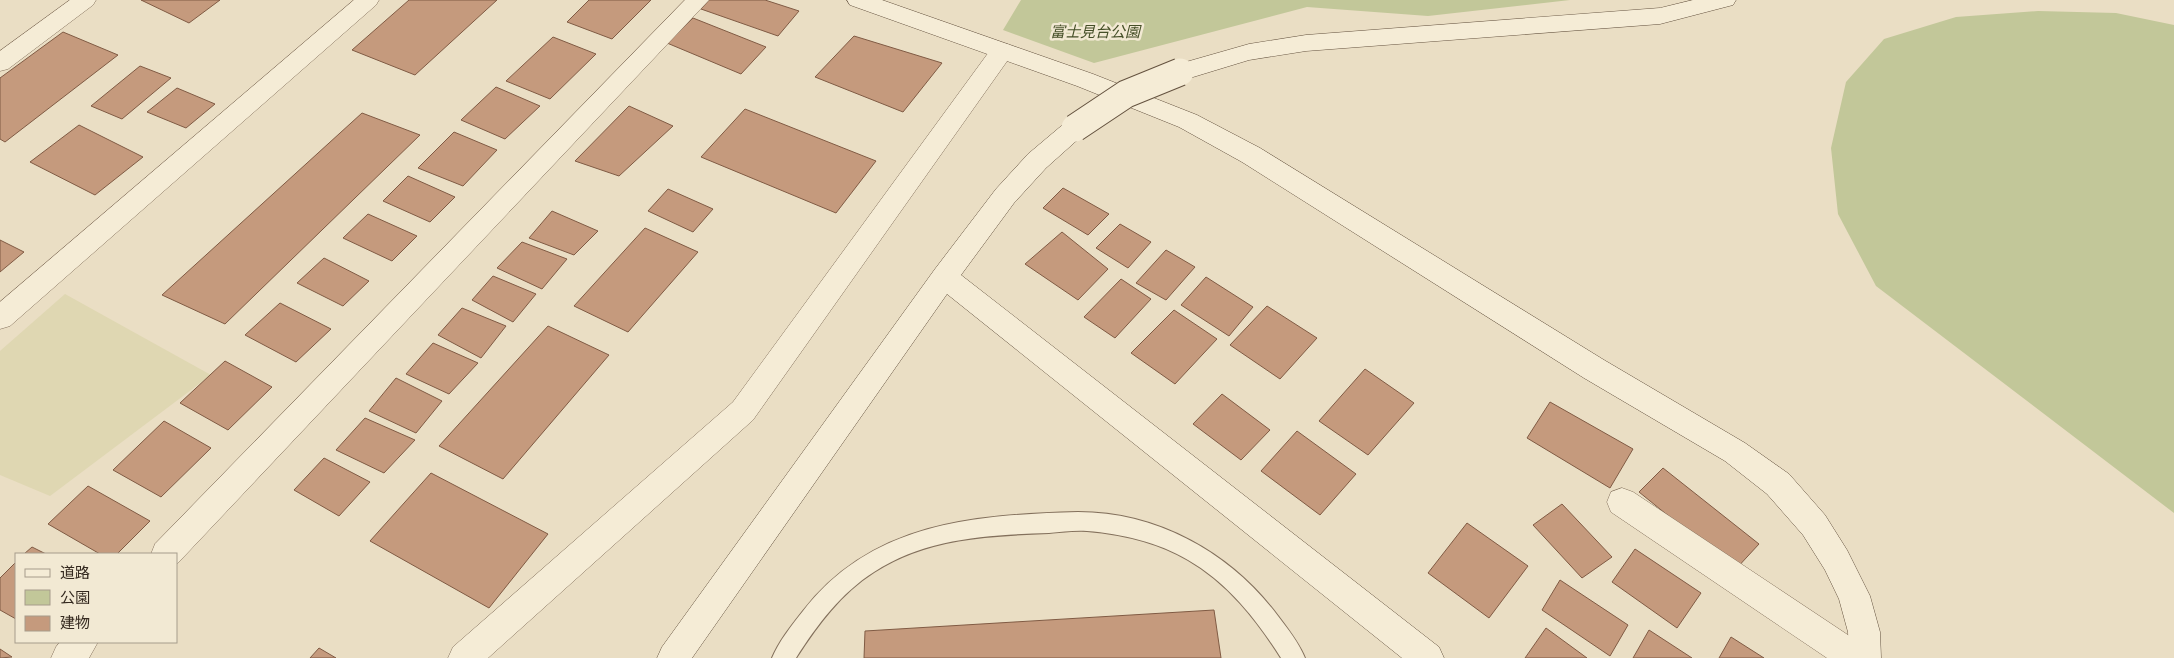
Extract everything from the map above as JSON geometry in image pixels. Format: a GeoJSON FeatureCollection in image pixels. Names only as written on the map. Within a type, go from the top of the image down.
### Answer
{"type":"FeatureCollection","features":[{"type":"Feature","properties":{"kind":"street"},"geometry":{"type":"LineString","coordinates":[[0,62],[85,0]]}},
{"type":"Feature","properties":{"kind":"street"},"geometry":{"type":"LineString","coordinates":[[0,318],[368,0]]}},
{"type":"Feature","properties":{"kind":"street"},"geometry":{"type":"LineString","coordinates":[[167,553],[698,0]]}},
{"type":"Feature","properties":{"kind":"street"},"geometry":{"type":"LineString","coordinates":[[673,658],[944,277],[1005,196],[1037,161],[1076,128],[1126,94],[1180,72],[1249,52],[1275,48],[1660,16],[1725,0]]}},
{"type":"Feature","properties":{"kind":"street"},"geometry":{"type":"LineString","coordinates":[[874,2],[1002,51],[1085,80],[1188,121],[1251,156],[1562,349],[1735,452],[1778,484],[1814,525],[1836,560],[1856,605],[1864,632],[1865,658]]}},
{"type":"Feature","properties":{"kind":"street"},"geometry":{"type":"LineString","coordinates":[[464,658],[743,412],[1002,51]]}},
{"type":"Feature","properties":{"kind":"street"},"geometry":{"type":"LineString","coordinates":[[944,277],[1428,658]]}},
{"type":"Feature","properties":{"kind":"street"},"geometry":{"type":"LineString","coordinates":[[1622,502],[1855,658]]}},
{"type":"Feature","properties":{"kind":"street"},"geometry":{"type":"LineString","coordinates":[[67,658],[81,643]]}},
{"type":"Feature","properties":{"kind":"lane"},"geometry":{"type":"LineString","coordinates":[[783,658],[803,626],[834,590],[880,557],[905,546],[970,529],[1019,524],[1092,522],[1158,535],[1206,560],[1250,596],[1264,612],[1294,658]]}},
{"type":"Feature","properties":{"kind":"shaded area"},"geometry":{"type":"Polygon","coordinates":[[[65,294],[211,375],[50,496],[0,475],[0,351],[65,294]]]}},
{"type":"Feature","properties":{"kind":"green space","name":"富士見台公園"},"geometry":{"type":"Polygon","coordinates":[[[1021,0],[1570,0],[1428,16],[1307,7],[1094,63],[1003,30],[1021,0]]]}},
{"type":"Feature","properties":{"kind":"green space"},"geometry":{"type":"Polygon","coordinates":[[[2038,11],[2116,13],[2174,25],[2174,513],[1876,286],[1838,214],[1831,148],[1846,82],[1884,39],[1956,17],[2038,11]]]}},
{"type":"Feature","properties":{"kind":"building"},"geometry":{"type":"Polygon","coordinates":[[[141,0],[220,0],[189,23],[141,0]]]}},
{"type":"Feature","properties":{"kind":"building"},"geometry":{"type":"Polygon","coordinates":[[[409,0],[497,0],[415,75],[352,50],[409,0]]]}},
{"type":"Feature","properties":{"kind":"building"},"geometry":{"type":"Polygon","coordinates":[[[589,0],[651,0],[612,39],[567,22],[589,0]]]}},
{"type":"Feature","properties":{"kind":"building"},"geometry":{"type":"Polygon","coordinates":[[[709,0],[765,0],[799,11],[778,36],[701,9],[709,0]]]}},
{"type":"Feature","properties":{"kind":"building"},"geometry":{"type":"Polygon","coordinates":[[[693,18],[766,47],[741,74],[667,43],[693,18]]]}},
{"type":"Feature","properties":{"kind":"building"},"geometry":{"type":"Polygon","coordinates":[[[63,32],[118,55],[5,142],[0,139],[0,78],[63,32]]]}},
{"type":"Feature","properties":{"kind":"building"},"geometry":{"type":"Polygon","coordinates":[[[854,36],[942,63],[903,112],[815,77],[854,36]]]}},
{"type":"Feature","properties":{"kind":"building"},"geometry":{"type":"Polygon","coordinates":[[[553,37],[596,54],[550,99],[506,81],[553,37]]]}},
{"type":"Feature","properties":{"kind":"building"},"geometry":{"type":"Polygon","coordinates":[[[140,66],[171,78],[122,119],[91,106],[140,66]]]}},
{"type":"Feature","properties":{"kind":"building"},"geometry":{"type":"Polygon","coordinates":[[[496,87],[540,106],[505,139],[461,120],[496,87]]]}},
{"type":"Feature","properties":{"kind":"building"},"geometry":{"type":"Polygon","coordinates":[[[177,88],[215,104],[186,128],[147,112],[177,88]]]}},
{"type":"Feature","properties":{"kind":"building"},"geometry":{"type":"Polygon","coordinates":[[[629,106],[673,126],[619,176],[575,161],[629,106]]]}},
{"type":"Feature","properties":{"kind":"building"},"geometry":{"type":"Polygon","coordinates":[[[745,109],[876,161],[836,213],[701,157],[745,109]]]}},
{"type":"Feature","properties":{"kind":"building"},"geometry":{"type":"Polygon","coordinates":[[[362,113],[420,135],[225,324],[162,295],[362,113]]]}},
{"type":"Feature","properties":{"kind":"building"},"geometry":{"type":"Polygon","coordinates":[[[79,125],[143,157],[95,195],[30,162],[79,125]]]}},
{"type":"Feature","properties":{"kind":"building"},"geometry":{"type":"Polygon","coordinates":[[[454,132],[497,150],[463,186],[418,168],[454,132]]]}},
{"type":"Feature","properties":{"kind":"building"},"geometry":{"type":"Polygon","coordinates":[[[408,176],[455,197],[430,222],[383,201],[408,176]]]}},
{"type":"Feature","properties":{"kind":"building"},"geometry":{"type":"Polygon","coordinates":[[[1063,188],[1109,214],[1088,235],[1043,208],[1063,188]]]}},
{"type":"Feature","properties":{"kind":"building"},"geometry":{"type":"Polygon","coordinates":[[[668,189],[713,209],[693,232],[648,211],[668,189]]]}},
{"type":"Feature","properties":{"kind":"building"},"geometry":{"type":"Polygon","coordinates":[[[552,211],[598,231],[574,255],[529,238],[552,211]]]}},
{"type":"Feature","properties":{"kind":"building"},"geometry":{"type":"Polygon","coordinates":[[[368,214],[417,236],[392,261],[343,238],[368,214]]]}},
{"type":"Feature","properties":{"kind":"building"},"geometry":{"type":"Polygon","coordinates":[[[1120,224],[1151,242],[1128,268],[1096,248],[1120,224]]]}},
{"type":"Feature","properties":{"kind":"building"},"geometry":{"type":"Polygon","coordinates":[[[645,228],[698,252],[628,332],[574,306],[645,228]]]}},
{"type":"Feature","properties":{"kind":"building"},"geometry":{"type":"Polygon","coordinates":[[[1062,232],[1108,269],[1078,300],[1025,264],[1062,232]]]}},
{"type":"Feature","properties":{"kind":"building"},"geometry":{"type":"Polygon","coordinates":[[[0,240],[24,252],[0,272],[0,240]]]}},
{"type":"Feature","properties":{"kind":"building"},"geometry":{"type":"Polygon","coordinates":[[[522,242],[567,259],[542,289],[497,268],[522,242]]]}},
{"type":"Feature","properties":{"kind":"building"},"geometry":{"type":"Polygon","coordinates":[[[1166,250],[1195,267],[1166,300],[1136,283],[1166,250]]]}},
{"type":"Feature","properties":{"kind":"building"},"geometry":{"type":"Polygon","coordinates":[[[324,258],[369,281],[343,306],[297,283],[324,258]]]}},
{"type":"Feature","properties":{"kind":"building"},"geometry":{"type":"Polygon","coordinates":[[[493,276],[536,294],[513,322],[472,300],[493,276]]]}},
{"type":"Feature","properties":{"kind":"building"},"geometry":{"type":"Polygon","coordinates":[[[1206,277],[1253,307],[1229,336],[1181,305],[1206,277]]]}},
{"type":"Feature","properties":{"kind":"building"},"geometry":{"type":"Polygon","coordinates":[[[1121,279],[1151,299],[1115,338],[1084,317],[1121,279]]]}},
{"type":"Feature","properties":{"kind":"building"},"geometry":{"type":"Polygon","coordinates":[[[280,303],[331,329],[296,362],[245,335],[280,303]]]}},
{"type":"Feature","properties":{"kind":"building"},"geometry":{"type":"Polygon","coordinates":[[[1267,306],[1317,338],[1280,379],[1230,345],[1267,306]]]}},
{"type":"Feature","properties":{"kind":"building"},"geometry":{"type":"Polygon","coordinates":[[[462,308],[506,326],[481,358],[438,335],[462,308]]]}},
{"type":"Feature","properties":{"kind":"building"},"geometry":{"type":"Polygon","coordinates":[[[1174,310],[1217,339],[1175,384],[1131,353],[1174,310]]]}},
{"type":"Feature","properties":{"kind":"building"},"geometry":{"type":"Polygon","coordinates":[[[548,326],[609,355],[503,479],[439,446],[548,326]]]}},
{"type":"Feature","properties":{"kind":"building"},"geometry":{"type":"Polygon","coordinates":[[[433,343],[478,363],[449,394],[406,374],[433,343]]]}},
{"type":"Feature","properties":{"kind":"building"},"geometry":{"type":"Polygon","coordinates":[[[225,361],[272,387],[228,430],[180,403],[225,361]]]}},
{"type":"Feature","properties":{"kind":"building"},"geometry":{"type":"Polygon","coordinates":[[[1365,369],[1414,403],[1368,455],[1319,421],[1365,369]]]}},
{"type":"Feature","properties":{"kind":"building"},"geometry":{"type":"Polygon","coordinates":[[[396,378],[442,401],[416,433],[369,411],[396,378]]]}},
{"type":"Feature","properties":{"kind":"building"},"geometry":{"type":"Polygon","coordinates":[[[1222,394],[1270,430],[1241,460],[1193,424],[1222,394]]]}},
{"type":"Feature","properties":{"kind":"building"},"geometry":{"type":"Polygon","coordinates":[[[1550,402],[1633,449],[1610,488],[1527,438],[1550,402]]]}},
{"type":"Feature","properties":{"kind":"building"},"geometry":{"type":"Polygon","coordinates":[[[365,418],[415,440],[384,473],[336,450],[365,418]]]}},
{"type":"Feature","properties":{"kind":"building"},"geometry":{"type":"Polygon","coordinates":[[[164,421],[211,448],[161,497],[113,470],[164,421]]]}},
{"type":"Feature","properties":{"kind":"building"},"geometry":{"type":"Polygon","coordinates":[[[1297,431],[1356,474],[1320,515],[1261,471],[1297,431]]]}},
{"type":"Feature","properties":{"kind":"building"},"geometry":{"type":"Polygon","coordinates":[[[324,458],[370,482],[339,516],[294,490],[324,458]]]}},
{"type":"Feature","properties":{"kind":"building"},"geometry":{"type":"Polygon","coordinates":[[[1663,468],[1759,544],[1735,570],[1639,492],[1663,468]]]}},
{"type":"Feature","properties":{"kind":"building"},"geometry":{"type":"Polygon","coordinates":[[[431,473],[548,534],[489,608],[370,541],[431,473]]]}},
{"type":"Feature","properties":{"kind":"building"},"geometry":{"type":"Polygon","coordinates":[[[88,486],[150,521],[118,553],[98,553],[48,524],[88,486]]]}},
{"type":"Feature","properties":{"kind":"building"},"geometry":{"type":"Polygon","coordinates":[[[1562,504],[1612,557],[1582,578],[1533,525],[1562,504]]]}},
{"type":"Feature","properties":{"kind":"building"},"geometry":{"type":"Polygon","coordinates":[[[1467,523],[1528,566],[1489,618],[1428,573],[1467,523]]]}},
{"type":"Feature","properties":{"kind":"building"},"geometry":{"type":"Polygon","coordinates":[[[32,547],[44,553],[25,553],[32,547]]]}},
{"type":"Feature","properties":{"kind":"building"},"geometry":{"type":"Polygon","coordinates":[[[1635,549],[1701,593],[1677,628],[1612,582],[1635,549]]]}},
{"type":"Feature","properties":{"kind":"building"},"geometry":{"type":"Polygon","coordinates":[[[15,563],[15,618],[0,610],[0,578],[15,563]]]}},
{"type":"Feature","properties":{"kind":"building"},"geometry":{"type":"Polygon","coordinates":[[[1560,580],[1628,625],[1610,656],[1542,610],[1560,580]]]}},
{"type":"Feature","properties":{"kind":"building"},"geometry":{"type":"Polygon","coordinates":[[[1214,610],[1221,658],[864,658],[865,631],[1214,610]]]}},
{"type":"Feature","properties":{"kind":"building"},"geometry":{"type":"Polygon","coordinates":[[[1546,628],[1587,658],[1525,658],[1546,628]]]}},
{"type":"Feature","properties":{"kind":"building"},"geometry":{"type":"Polygon","coordinates":[[[1649,630],[1692,658],[1633,658],[1649,630]]]}},
{"type":"Feature","properties":{"kind":"building"},"geometry":{"type":"Polygon","coordinates":[[[1731,637],[1764,658],[1719,658],[1731,637]]]}},
{"type":"Feature","properties":{"kind":"building"},"geometry":{"type":"Polygon","coordinates":[[[319,648],[336,658],[310,658],[319,648]]]}},
{"type":"Feature","properties":{"kind":"building"},"geometry":{"type":"Polygon","coordinates":[[[0,649],[12,657],[0,658],[0,649]]]}}]}
